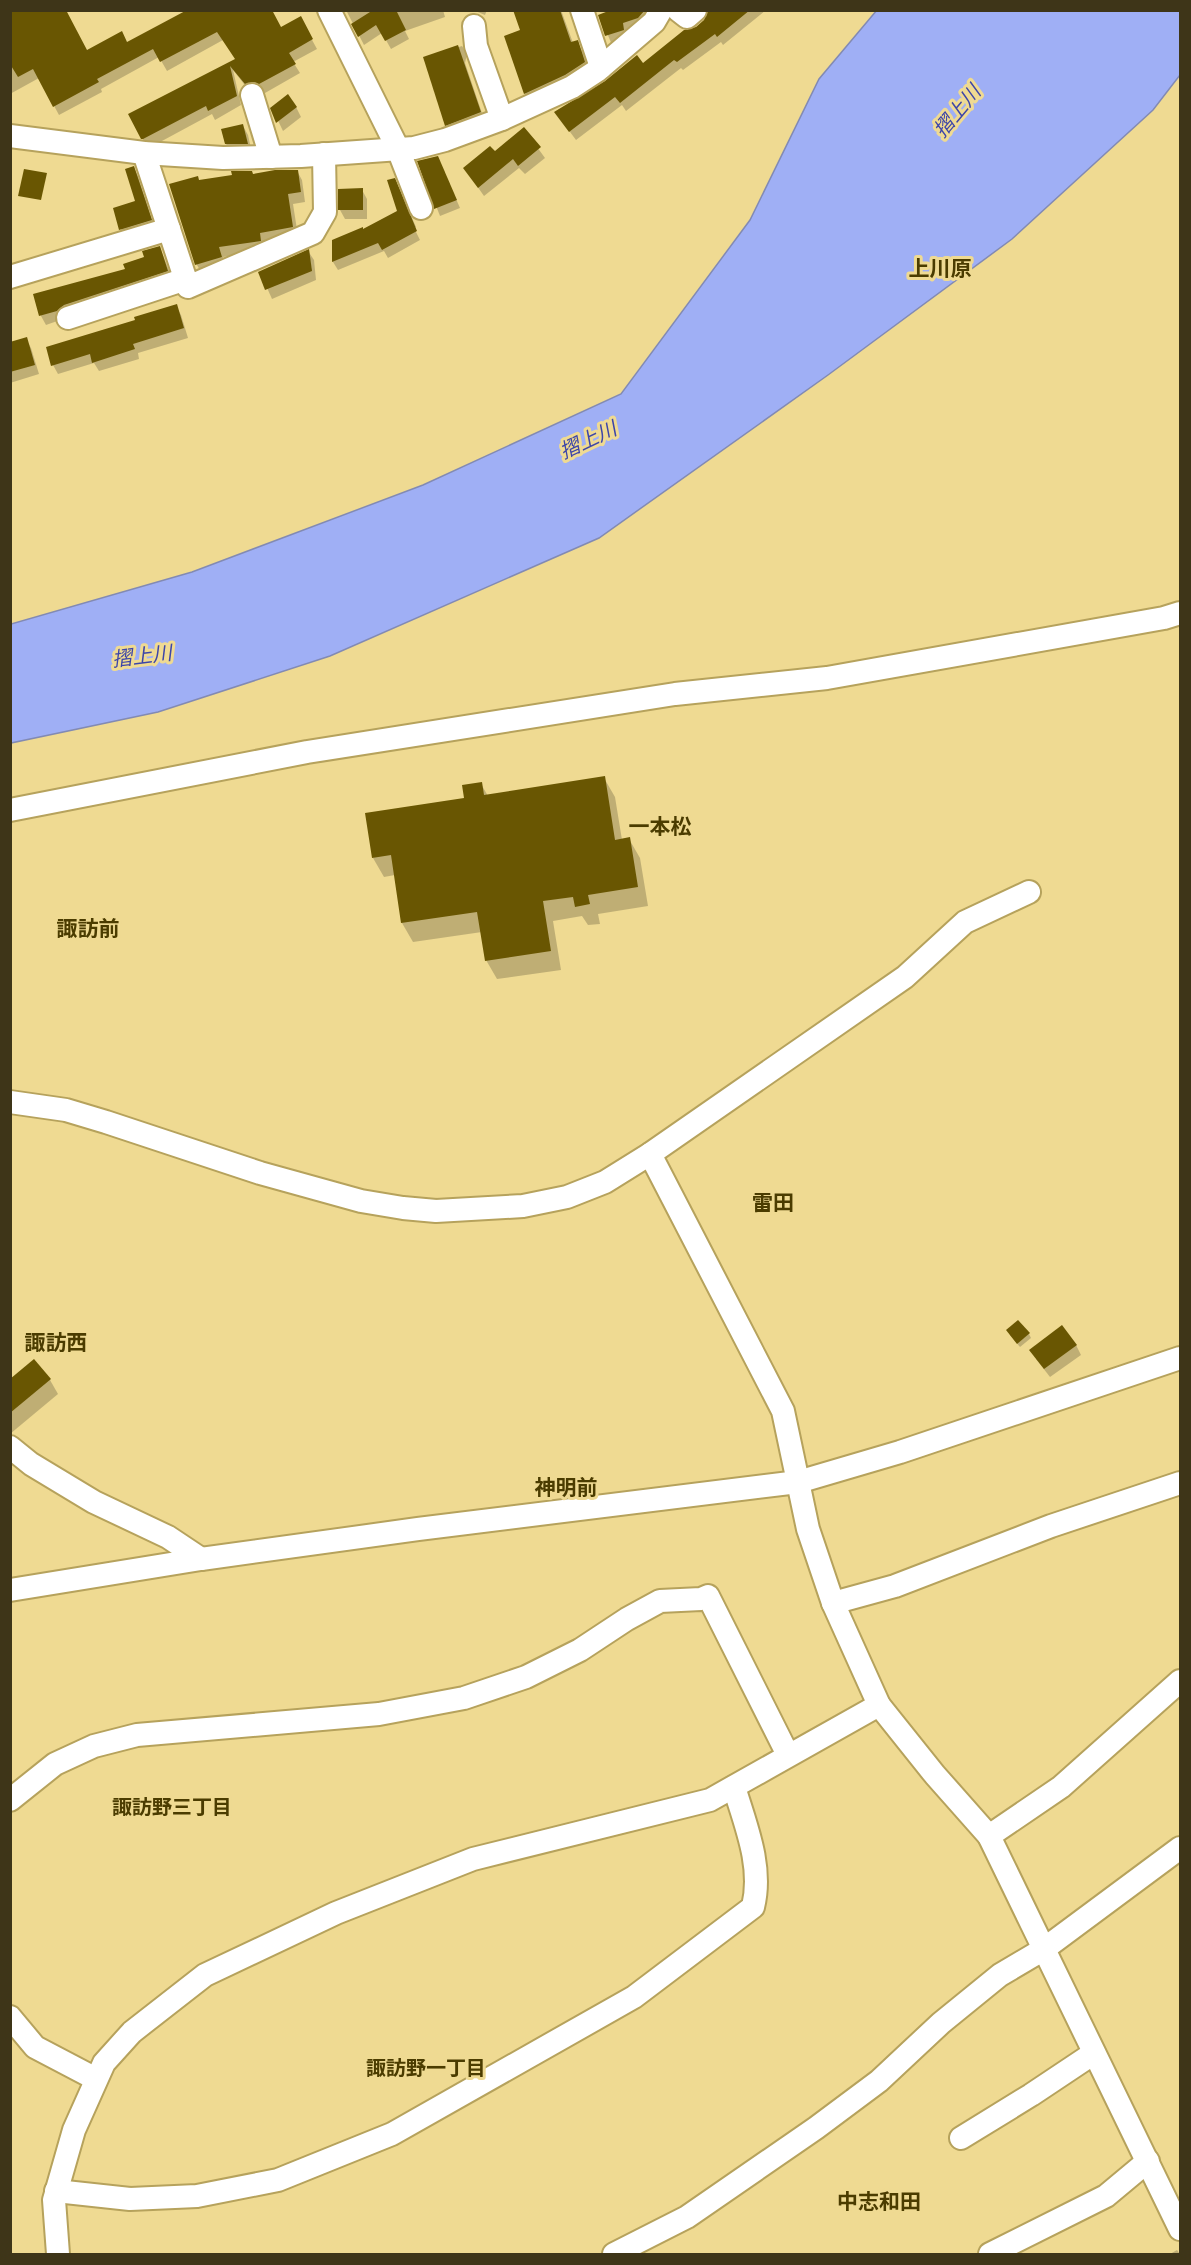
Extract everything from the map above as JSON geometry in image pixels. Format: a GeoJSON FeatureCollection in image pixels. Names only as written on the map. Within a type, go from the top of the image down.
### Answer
{"type":"FeatureCollection","features":[{"type":"Feature","properties":{"kind":"street"},"geometry":{"type":"LineString","coordinates":[[329,10],[398,149],[421,208]]}},
{"type":"Feature","properties":{"kind":"street"},"geometry":{"type":"LineString","coordinates":[[582,10],[601,67]]}},
{"type":"Feature","properties":{"kind":"street"},"geometry":{"type":"LineString","coordinates":[[10,136],[144,153],[223,158],[414,148],[445,140],[502,119],[572,87],[601,67],[654,22],[662,10]]}},
{"type":"Feature","properties":{"kind":"street"},"geometry":{"type":"LineString","coordinates":[[678,10],[687,17],[695,10]]}},
{"type":"Feature","properties":{"kind":"street"},"geometry":{"type":"LineString","coordinates":[[474,27],[476,46],[502,119]]}},
{"type":"Feature","properties":{"kind":"street"},"geometry":{"type":"LineString","coordinates":[[252,95],[271,157]]}},
{"type":"Feature","properties":{"kind":"street"},"geometry":{"type":"LineString","coordinates":[[144,153],[188,287],[314,233],[325,212],[324,154]]}},
{"type":"Feature","properties":{"kind":"street"},"geometry":{"type":"LineString","coordinates":[[10,278],[169,229]]}},
{"type":"Feature","properties":{"kind":"street"},"geometry":{"type":"LineString","coordinates":[[68,318],[186,279]]}},
{"type":"Feature","properties":{"kind":"street"},"geometry":{"type":"LineString","coordinates":[[10,810],[307,752],[675,694],[827,678],[1164,618],[1180,613]]}},
{"type":"Feature","properties":{"kind":"street"},"geometry":{"type":"LineString","coordinates":[[10,1102],[66,1110],[298,1185],[361,1201],[436,1211],[523,1206],[567,1197],[605,1182],[650,1154],[905,977],[965,922],[1029,892]]}},
{"type":"Feature","properties":{"kind":"street"},"geometry":{"type":"LineString","coordinates":[[650,1154],[783,1411],[808,1529],[833,1603],[879,1705],[935,1775],[989,1836],[1148,2162],[1178,2216]]}},
{"type":"Feature","properties":{"kind":"street"},"geometry":{"type":"LineString","coordinates":[[10,1590],[201,1559],[418,1529],[798,1482],[900,1452],[1180,1358]]}},
{"type":"Feature","properties":{"kind":"street"},"geometry":{"type":"LineString","coordinates":[[10,1448],[94,1502],[168,1537],[201,1559]]}},
{"type":"Feature","properties":{"kind":"street"},"geometry":{"type":"LineString","coordinates":[[833,1603],[895,1586],[1051,1526],[1180,1484]]}},
{"type":"Feature","properties":{"kind":"street"},"geometry":{"type":"LineString","coordinates":[[10,1800],[55,1764],[94,1746],[137,1735],[379,1714],[464,1698],[526,1677],[580,1650],[660,1601],[701,1599],[708,1596],[788,1755]]}},
{"type":"Feature","properties":{"kind":"street"},"geometry":{"type":"LineString","coordinates":[[989,1836],[1061,1787],[1180,1681]]}},
{"type":"Feature","properties":{"kind":"street"},"geometry":{"type":"LineString","coordinates":[[58,2254],[54,2200],[56,2191],[74,2130],[104,2063],[132,2032],[205,1975],[336,1912],[473,1858],[710,1800],[879,1705]]}},
{"type":"Feature","properties":{"kind":"street"},"geometry":{"type":"LineString","coordinates":[[56,2191],[130,2199],[197,2196],[278,2180],[392,2134],[634,1997],[753,1907],[757,1890],[753,1851],[734,1787]]}},
{"type":"Feature","properties":{"kind":"street"},"geometry":{"type":"LineString","coordinates":[[614,2254],[687,2217],[816,2128],[879,2081],[941,2023],[1000,1976],[1044,1949],[1180,1848]]}},
{"type":"Feature","properties":{"kind":"street"},"geometry":{"type":"LineString","coordinates":[[10,2017],[35,2047],[96,2079]]}},
{"type":"Feature","properties":{"kind":"street"},"geometry":{"type":"LineString","coordinates":[[961,2138],[1094,2053]]}},
{"type":"Feature","properties":{"kind":"street"},"geometry":{"type":"LineString","coordinates":[[990,2254],[1106,2196],[1148,2162]]}},
{"type":"Feature","properties":{"kind":"water","name":"摺上川"},"geometry":{"type":"Polygon","coordinates":[[[877,10],[1180,11],[1180,75],[1153,110],[1012,239],[828,375],[599,538],[330,656],[158,712],[11,743],[11,624],[192,572],[423,485],[621,394],[750,220],[819,79],[877,10]]]}},
{"type":"Feature","properties":{"kind":"building"},"geometry":{"type":"Polygon","coordinates":[[[10,10],[66,10],[87,50],[122,31],[127,42],[187,10],[272,10],[281,27],[301,16],[313,39],[289,53],[296,64],[259,84],[254,82],[245,84],[230,66],[237,96],[208,111],[206,106],[141,139],[128,114],[235,59],[217,32],[160,62],[153,49],[97,79],[99,82],[53,107],[33,69],[18,77],[10,64],[10,10]]]}},
{"type":"Feature","properties":{"kind":"building"},"geometry":{"type":"Polygon","coordinates":[[[369,10],[399,10],[397,12],[406,30],[385,41],[376,25],[358,37],[351,24],[370,12],[369,10]]]}},
{"type":"Feature","properties":{"kind":"building"},"geometry":{"type":"Polygon","coordinates":[[[513,10],[560,10],[571,42],[578,40],[585,62],[565,75],[524,94],[504,36],[520,30],[513,10]]]}},
{"type":"Feature","properties":{"kind":"building"},"geometry":{"type":"Polygon","coordinates":[[[611,10],[645,10],[638,18],[623,23],[624,30],[605,36],[598,15],[611,10]]]}},
{"type":"Feature","properties":{"kind":"building"},"geometry":{"type":"Polygon","coordinates":[[[708,10],[750,10],[717,37],[715,34],[677,62],[674,60],[620,103],[615,97],[569,132],[554,112],[605,81],[637,55],[643,63],[684,30],[696,27],[704,20],[708,10]]]}},
{"type":"Feature","properties":{"kind":"building"},"geometry":{"type":"Polygon","coordinates":[[[458,45],[481,112],[445,126],[423,57],[458,45]]]}},
{"type":"Feature","properties":{"kind":"building"},"geometry":{"type":"Polygon","coordinates":[[[288,94],[297,107],[276,123],[270,108],[288,94]]]}},
{"type":"Feature","properties":{"kind":"building"},"geometry":{"type":"Polygon","coordinates":[[[243,124],[248,144],[225,144],[221,129],[243,124]]]}},
{"type":"Feature","properties":{"kind":"building"},"geometry":{"type":"Polygon","coordinates":[[[524,127],[541,147],[518,166],[513,159],[478,188],[463,168],[490,146],[495,151],[524,127]]]}},
{"type":"Feature","properties":{"kind":"building"},"geometry":{"type":"Polygon","coordinates":[[[438,156],[457,200],[434,209],[417,161],[438,156]]]}},
{"type":"Feature","properties":{"kind":"building"},"geometry":{"type":"Polygon","coordinates":[[[134,166],[152,220],[119,230],[113,208],[135,201],[125,169],[134,166]]]}},
{"type":"Feature","properties":{"kind":"building"},"geometry":{"type":"Polygon","coordinates":[[[24,169],[47,173],[41,200],[18,196],[24,169]]]}},
{"type":"Feature","properties":{"kind":"building"},"geometry":{"type":"Polygon","coordinates":[[[275,170],[298,170],[301,192],[288,194],[293,227],[260,233],[261,241],[219,247],[222,257],[195,265],[169,184],[198,176],[199,180],[232,175],[231,171],[252,171],[253,174],[275,170]]]}},
{"type":"Feature","properties":{"kind":"building"},"geometry":{"type":"Polygon","coordinates":[[[395,178],[417,231],[382,250],[378,243],[332,262],[332,240],[363,227],[363,229],[397,211],[387,180],[395,178]]]}},
{"type":"Feature","properties":{"kind":"building"},"geometry":{"type":"Polygon","coordinates":[[[363,188],[363,210],[338,210],[338,189],[363,188]]]}},
{"type":"Feature","properties":{"kind":"building"},"geometry":{"type":"Polygon","coordinates":[[[160,246],[168,271],[64,305],[57,311],[39,316],[33,294],[125,269],[123,264],[144,257],[142,251],[160,246]]]}},
{"type":"Feature","properties":{"kind":"building"},"geometry":{"type":"Polygon","coordinates":[[[309,249],[312,271],[265,290],[258,272],[309,249]]]}},
{"type":"Feature","properties":{"kind":"building"},"geometry":{"type":"Polygon","coordinates":[[[177,304],[184,328],[133,344],[135,349],[92,363],[90,354],[51,366],[46,347],[135,320],[134,317],[177,304]]]}},
{"type":"Feature","properties":{"kind":"building"},"geometry":{"type":"Polygon","coordinates":[[[27,337],[35,365],[10,372],[10,342],[27,337]]]}},
{"type":"Feature","properties":{"kind":"building"},"geometry":{"type":"Polygon","coordinates":[[[605,776],[615,840],[630,837],[638,887],[588,895],[590,904],[575,907],[573,897],[543,901],[551,951],[485,961],[477,912],[401,923],[391,855],[372,858],[365,813],[464,798],[462,785],[482,782],[484,795],[605,776]]]}},
{"type":"Feature","properties":{"kind":"building"},"geometry":{"type":"Polygon","coordinates":[[[1018,1320],[1030,1333],[1017,1344],[1006,1330],[1018,1320]]]}},
{"type":"Feature","properties":{"kind":"building"},"geometry":{"type":"Polygon","coordinates":[[[1062,1325],[1077,1345],[1044,1369],[1029,1350],[1062,1325]]]}},
{"type":"Feature","properties":{"kind":"building"},"geometry":{"type":"Polygon","coordinates":[[[34,1359],[51,1379],[10,1413],[10,1379],[34,1359]]]}},
{"type":"Feature","properties":{"kind":"district","name":"上川原"},"geometry":{"type":"Point","coordinates":[940,269]}},
{"type":"Feature","properties":{"kind":"district","name":"一本松"},"geometry":{"type":"Point","coordinates":[660,827]}},
{"type":"Feature","properties":{"kind":"district","name":"諏訪前"},"geometry":{"type":"Point","coordinates":[88,929]}},
{"type":"Feature","properties":{"kind":"district","name":"雷田"},"geometry":{"type":"Point","coordinates":[773,1203]}},
{"type":"Feature","properties":{"kind":"district","name":"諏訪西"},"geometry":{"type":"Point","coordinates":[56,1343]}},
{"type":"Feature","properties":{"kind":"district","name":"神明前"},"geometry":{"type":"Point","coordinates":[566,1488]}},
{"type":"Feature","properties":{"kind":"district","name":"諏訪野三丁目"},"geometry":{"type":"Point","coordinates":[172,1807]}},
{"type":"Feature","properties":{"kind":"district","name":"諏訪野一丁目"},"geometry":{"type":"Point","coordinates":[426,2068]}},
{"type":"Feature","properties":{"kind":"district","name":"中志和田"},"geometry":{"type":"Point","coordinates":[879,2202]}}]}
